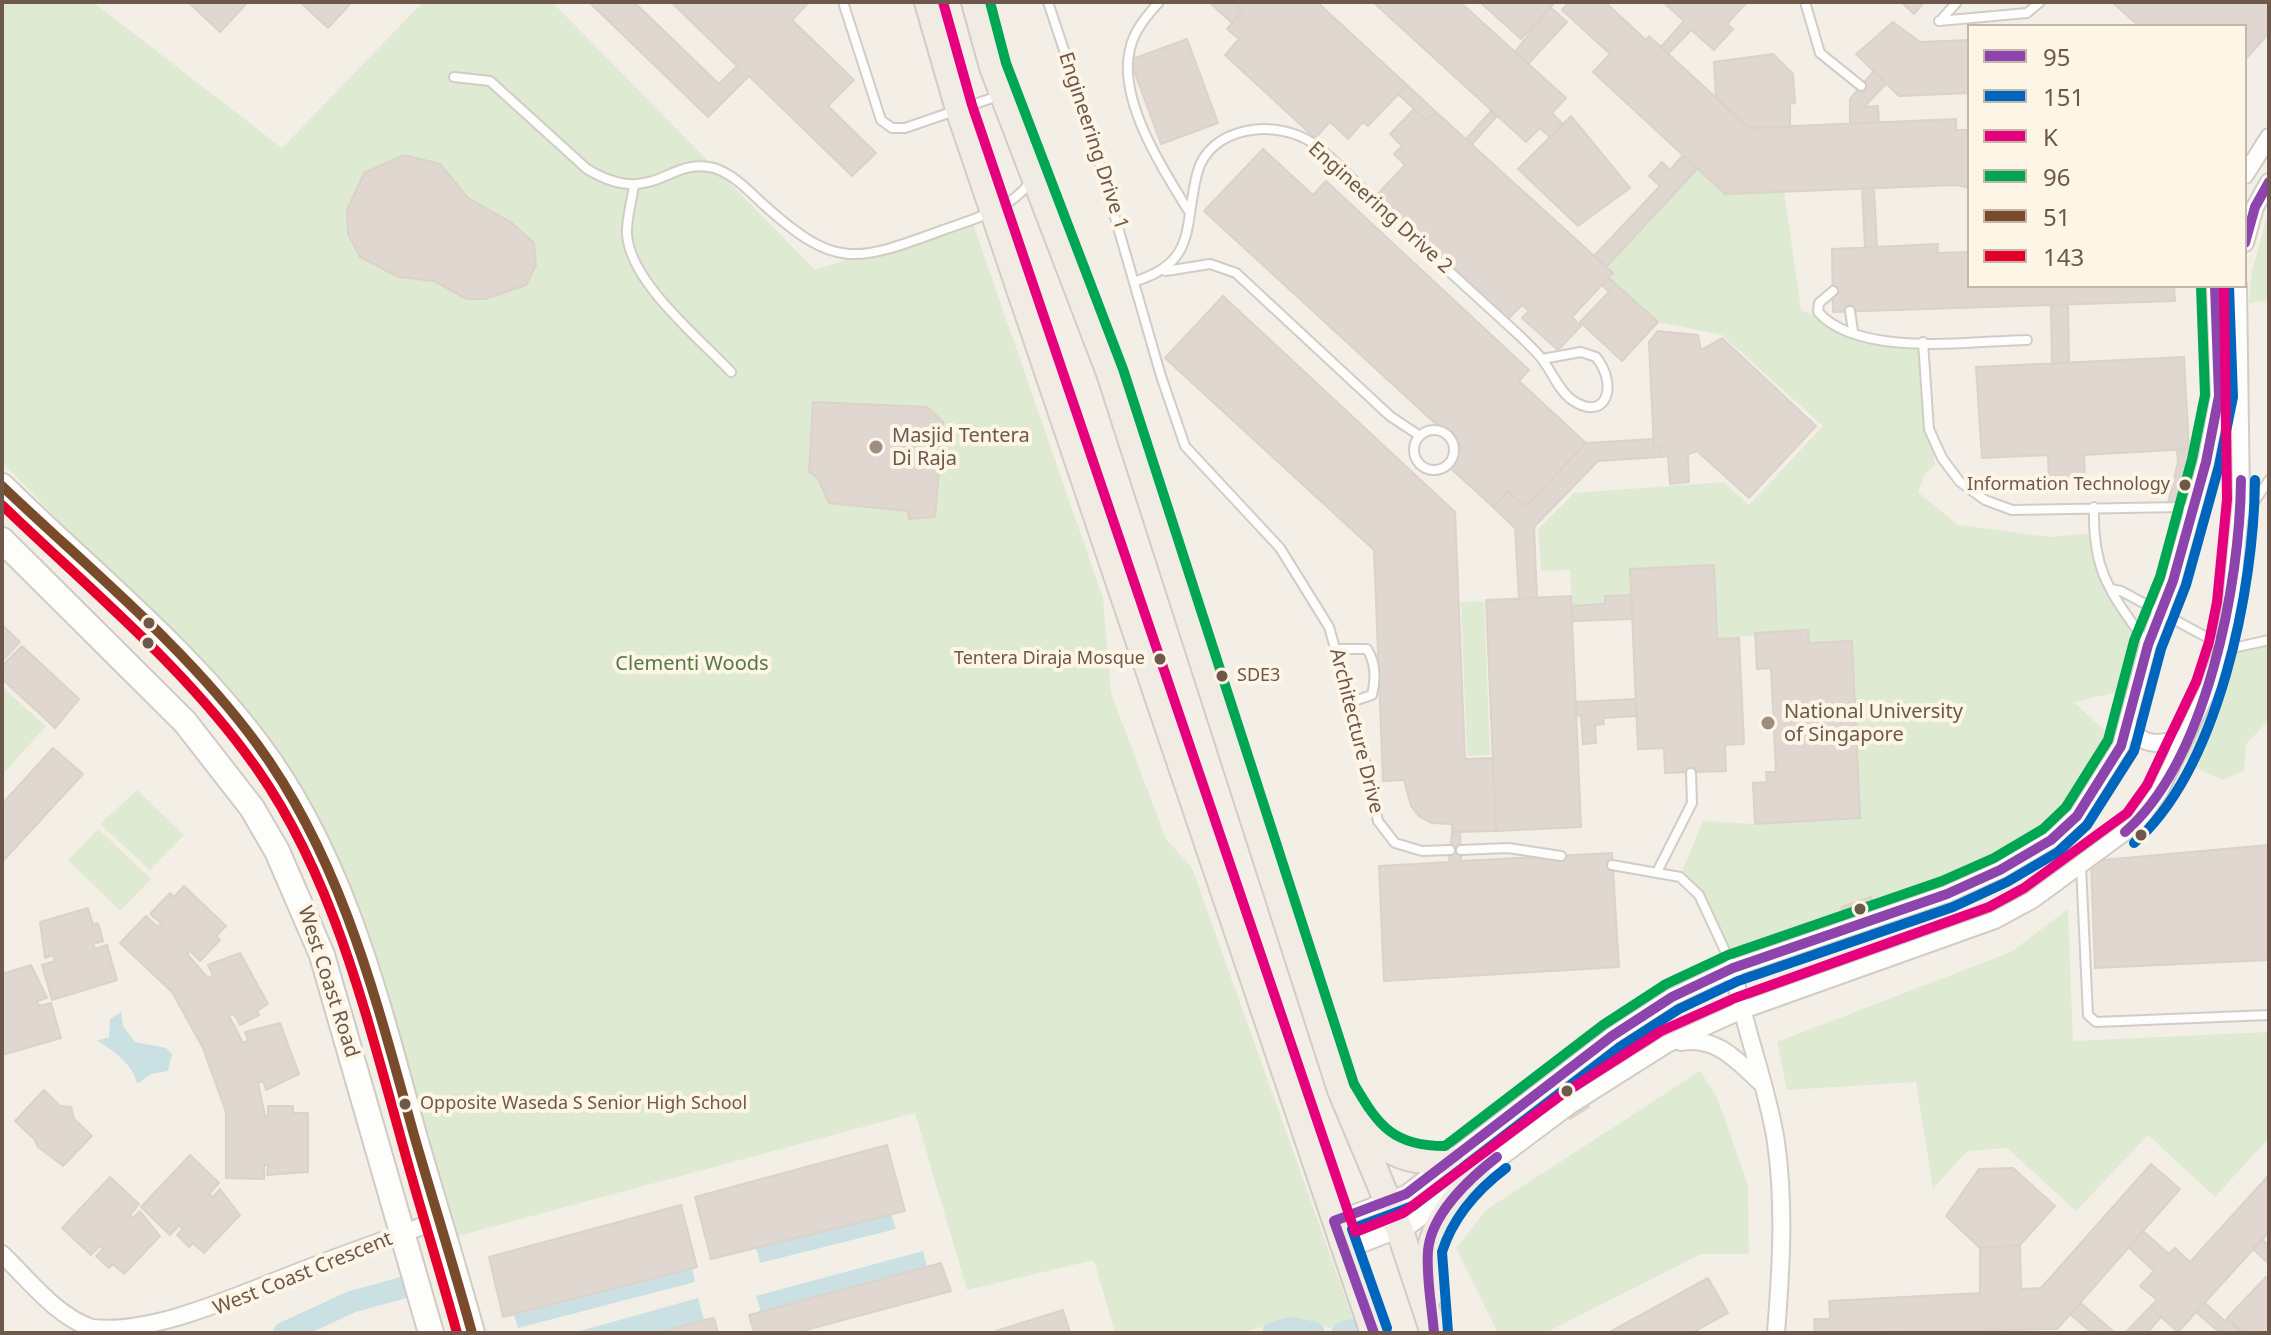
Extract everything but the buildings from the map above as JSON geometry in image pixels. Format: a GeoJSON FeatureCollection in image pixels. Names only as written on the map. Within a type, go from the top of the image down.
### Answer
{"type":"FeatureCollection","features":[{"type":"Feature","properties":{"kind":"main road"},"geometry":{"type":"LineString","coordinates":[[928,2],[959,109],[1374,1333]]}},
{"type":"Feature","properties":{"kind":"main road"},"geometry":{"type":"LineString","coordinates":[[975,2],[1034,177],[1110,373],[1341,1090],[1400,1231],[1433,1331]]}},
{"type":"Feature","properties":{"kind":"main road","name":"West Coast Road"},"geometry":{"type":"LineString","coordinates":[[2,486],[214,693],[285,784],[332,874],[358,947],[472,1333]]}},
{"type":"Feature","properties":{"kind":"main road","name":"West Coast Road"},"geometry":{"type":"LineString","coordinates":[[2,540],[185,722],[252,808],[295,887],[322,955],[431,1333]]}},
{"type":"Feature","properties":{"kind":"main road"},"geometry":{"type":"LineString","coordinates":[[1341,1090],[1356,1116],[1384,1148],[1414,1160],[1450,1160]]}},
{"type":"Feature","properties":{"kind":"main road"},"geometry":{"type":"LineString","coordinates":[[1433,1331],[1428,1250],[1431,1236],[1477,1172]]}},
{"type":"Feature","properties":{"kind":"street"},"geometry":{"type":"LineString","coordinates":[[2247,172],[2269,137]]}},
{"type":"Feature","properties":{"kind":"street"},"geometry":{"type":"LineString","coordinates":[[2247,236],[2255,207],[2269,182]]}},
{"type":"Feature","properties":{"kind":"street"},"geometry":{"type":"LineString","coordinates":[[1334,1221],[1406,1194],[1612,1036],[1672,997],[1733,968],[1947,894],[2051,840],[2077,816],[2098,787],[2128,727],[2148,645],[2161,613],[2206,462],[2219,396],[2215,288]]}},
{"type":"Feature","properties":{"kind":"street"},"geometry":{"type":"LineString","coordinates":[[1346,1250],[1400,1231],[1588,1092],[1667,1044],[1740,1011],[1995,920],[2081,865],[2137,823],[2159,792],[2186,737],[2223,646],[2240,525],[2238,288]]}},
{"type":"Feature","properties":{"kind":"street"},"geometry":{"type":"LineString","coordinates":[[2128,727],[2139,739],[2154,746],[2186,737]]}},
{"type":"Feature","properties":{"kind":"street"},"geometry":{"type":"LineString","coordinates":[[1733,968],[1740,1011],[1775,1141],[1781,1272],[1776,1333]]}},
{"type":"Feature","properties":{"kind":"street"},"geometry":{"type":"LineString","coordinates":[[1667,1044],[1696,1039],[1713,1044],[1729,1053],[1761,1082]]}},
{"type":"Feature","properties":{"kind":"street","name":"West Coast Crescent"},"geometry":{"type":"LineString","coordinates":[[2,1254],[63,1311],[91,1327],[123,1332],[202,1315],[299,1272],[439,1220]]}},
{"type":"Feature","properties":{"kind":"lane"},"geometry":{"type":"LineString","coordinates":[[843,2],[881,120],[892,128],[905,128],[1004,94]]}},
{"type":"Feature","properties":{"kind":"lane","name":"Engineering Drive 1"},"geometry":{"type":"LineString","coordinates":[[1048,2],[1136,281]]}},
{"type":"Feature","properties":{"kind":"lane"},"geometry":{"type":"LineString","coordinates":[[1159,2],[1140,26],[1130,47],[1127,67],[1161,170],[1190,213]]}},
{"type":"Feature","properties":{"kind":"lane"},"geometry":{"type":"LineString","coordinates":[[1805,2],[1820,53],[1861,86]]}},
{"type":"Feature","properties":{"kind":"lane"},"geometry":{"type":"LineString","coordinates":[[1957,2],[1939,21],[2020,15],[2040,2]]}},
{"type":"Feature","properties":{"kind":"lane"},"geometry":{"type":"LineString","coordinates":[[454,77],[490,81],[587,169],[603,179],[634,185],[698,166],[714,169],[741,184],[792,230],[840,256],[870,253],[908,243],[994,212],[1022,194],[1034,177]]}},
{"type":"Feature","properties":{"kind":"lane","name":"Engineering Drive 2"},"geometry":{"type":"LineString","coordinates":[[1166,271],[1184,242],[1197,171],[1222,141],[1244,130],[1268,129],[1313,143],[1542,359],[1570,399],[1583,405],[1600,404],[1608,397],[1610,384],[1596,357],[1581,352],[1542,359]]}},
{"type":"Feature","properties":{"kind":"lane"},"geometry":{"type":"LineString","coordinates":[[634,185],[627,232],[638,268],[651,288],[731,372]]}},
{"type":"Feature","properties":{"kind":"lane"},"geometry":{"type":"LineString","coordinates":[[1136,281],[1166,271],[1210,264],[1236,273],[1390,416],[1420,436]]}},
{"type":"Feature","properties":{"kind":"lane","name":"Architecture Drive"},"geometry":{"type":"LineString","coordinates":[[1136,281],[1161,376],[1185,446],[1280,548],[1311,594],[1337,649],[1378,821],[1395,843],[1422,851],[1450,850]]}},
{"type":"Feature","properties":{"kind":"lane"},"geometry":{"type":"LineString","coordinates":[[1833,291],[1819,303],[1818,312],[1826,320],[1866,338],[1923,342],[2027,340]]}},
{"type":"Feature","properties":{"kind":"lane"},"geometry":{"type":"LineString","coordinates":[[1850,311],[1853,331]]}},
{"type":"Feature","properties":{"kind":"lane"},"geometry":{"type":"LineString","coordinates":[[1923,342],[1929,429],[1942,458],[1960,482],[1985,500],[2012,510],[2182,507]]}},
{"type":"Feature","properties":{"kind":"lane"},"geometry":{"type":"LineString","coordinates":[[1432,430],[1449,437],[1453,455],[1446,465],[1427,469],[1417,461],[1414,447],[1420,436],[1432,430]]}},
{"type":"Feature","properties":{"kind":"lane"},"geometry":{"type":"LineString","coordinates":[[2240,525],[2269,480]]}},
{"type":"Feature","properties":{"kind":"lane"},"geometry":{"type":"LineString","coordinates":[[2094,507],[2094,554],[2111,589],[2148,645]]}},
{"type":"Feature","properties":{"kind":"lane"},"geometry":{"type":"LineString","coordinates":[[2111,589],[2121,591],[2223,646],[2233,648],[2269,640]]}},
{"type":"Feature","properties":{"kind":"lane"},"geometry":{"type":"LineString","coordinates":[[1337,649],[1367,649],[1372,657],[1375,682],[1372,695],[1351,702]]}},
{"type":"Feature","properties":{"kind":"lane"},"geometry":{"type":"LineString","coordinates":[[1657,872],[1692,803],[1691,773]]}},
{"type":"Feature","properties":{"kind":"lane"},"geometry":{"type":"LineString","coordinates":[[1461,850],[1508,848],[1561,856]]}},
{"type":"Feature","properties":{"kind":"lane"},"geometry":{"type":"LineString","coordinates":[[1612,865],[1680,877],[1699,895],[1733,968]]}},
{"type":"Feature","properties":{"kind":"lane"},"geometry":{"type":"LineString","coordinates":[[2081,865],[2088,1015],[2096,1022],[2269,1015]]}},
{"type":"Feature","properties":{"kind":"green space","name":"Clementi Woods"},"geometry":{"type":"Polygon","coordinates":[[[2,2],[93,2],[282,148],[423,2],[552,2],[815,270],[971,218],[1103,598],[1111,693],[1166,839],[1192,868],[1354,1322],[1329,1328],[1294,1318],[1241,1333],[1115,1333],[1094,1260],[967,1290],[915,1113],[450,1238],[364,945],[230,698],[2,462],[2,2]]]}},
{"type":"Feature","properties":{"kind":"green space"},"geometry":{"type":"Polygon","coordinates":[[[1698,168],[1784,191],[1801,310],[1866,338],[1923,342],[1926,405],[1935,465],[1925,474],[1918,492],[1958,525],[2051,537],[2094,533],[2100,567],[2148,645],[2136,688],[2074,702],[2121,746],[2077,816],[2000,870],[1733,968],[1699,895],[1680,877],[1703,821],[1755,824],[1860,818],[1851,641],[1809,643],[1808,630],[1717,639],[1714,566],[1631,595],[1605,596],[1605,604],[1572,606],[1570,570],[1541,571],[1538,529],[1574,493],[1724,482],[1749,505],[1823,426],[1722,335],[1658,322],[1609,278],[1613,273],[1606,267],[1698,168]]]}},
{"type":"Feature","properties":{"kind":"green space"},"geometry":{"type":"Polygon","coordinates":[[[2269,209],[2269,300],[2249,303],[2252,271],[2269,209]]]}},
{"type":"Feature","properties":{"kind":"green space"},"geometry":{"type":"Polygon","coordinates":[[[1484,601],[1490,755],[1467,756],[1461,602],[1484,601]]]}},
{"type":"Feature","properties":{"kind":"green space"},"geometry":{"type":"Polygon","coordinates":[[[2269,640],[2269,720],[2246,744],[2244,770],[2224,780],[2204,772],[2193,765],[2181,748],[2223,646],[2269,640]]]}},
{"type":"Feature","properties":{"kind":"green space"},"geometry":{"type":"Polygon","coordinates":[[[2,687],[46,726],[2,775],[2,687]]]}},
{"type":"Feature","properties":{"kind":"green space"},"geometry":{"type":"Polygon","coordinates":[[[137,790],[184,835],[150,870],[100,824],[137,790]]]}},
{"type":"Feature","properties":{"kind":"green space"},"geometry":{"type":"Polygon","coordinates":[[[98,829],[151,879],[120,911],[68,860],[98,829]]]}},
{"type":"Feature","properties":{"kind":"green space"},"geometry":{"type":"Polygon","coordinates":[[[2068,909],[2073,1041],[2269,1032],[2269,1138],[2215,1197],[2148,1135],[2076,1211],[2007,1148],[1967,1151],[1933,1189],[1916,1082],[1787,1090],[1777,1042],[2011,952],[2068,909]]]}},
{"type":"Feature","properties":{"kind":"green space"},"geometry":{"type":"Polygon","coordinates":[[[1700,1071],[1717,1097],[1748,1185],[1749,1254],[1701,1254],[1545,1333],[1498,1333],[1456,1248],[1486,1210],[1700,1071]]]}},
{"type":"Feature","properties":{"kind":"shaded area"},"geometry":{"type":"Polygon","coordinates":[[[121,1012],[123,1026],[135,1042],[166,1048],[172,1054],[168,1071],[151,1074],[137,1084],[132,1071],[122,1059],[97,1041],[109,1037],[110,1019],[121,1012]]]}},
{"type":"Feature","properties":{"kind":"shaded area"},"geometry":{"type":"Polygon","coordinates":[[[891,1214],[896,1229],[760,1263],[756,1248],[891,1214]]]}},
{"type":"Feature","properties":{"kind":"shaded area"},"geometry":{"type":"Polygon","coordinates":[[[923,1251],[927,1266],[761,1312],[756,1296],[923,1251]]]}},
{"type":"Feature","properties":{"kind":"shaded area"},"geometry":{"type":"Polygon","coordinates":[[[692,1268],[695,1282],[518,1328],[514,1315],[692,1268]]]}},
{"type":"Feature","properties":{"kind":"shaded area"},"geometry":{"type":"Polygon","coordinates":[[[698,1298],[704,1320],[659,1333],[573,1333],[698,1298]]]}},
{"type":"Feature","properties":{"kind":"waterway"},"geometry":{"type":"LineString","coordinates":[[284,1333],[351,1302],[416,1284]]}},
{"type":"Feature","properties":{"kind":"waterway"},"geometry":{"type":"LineString","coordinates":[[1273,1333],[1292,1328],[1314,1333]]}},
{"type":"Feature","properties":{"kind":"waterway"},"geometry":{"type":"LineString","coordinates":[[1342,1333],[1360,1328]]}},
{"type":"Feature","properties":{"kind":"transit line","name":"K"},"geometry":{"type":"LineString","coordinates":[[943,2],[972,105],[1355,1232],[1403,1213],[1561,1095],[1661,1031],[1735,998],[1989,907],[2024,888],[2127,813],[2147,785],[2196,682],[2209,642],[2217,602],[2227,499],[2224,288]]}},
{"type":"Feature","properties":{"kind":"transit line","name":"96"},"geometry":{"type":"LineString","coordinates":[[990,2],[1006,63],[1123,369],[1354,1084],[1380,1123],[1400,1138],[1413,1142],[1445,1146],[1603,1025],[1666,984],[1728,955],[1942,881],[1994,858],[2043,829],[2066,807],[2108,740],[2134,641],[2160,577],[2192,459],[2205,395],[2201,288]]}},
{"type":"Feature","properties":{"kind":"transit line","name":"95"},"geometry":{"type":"LineString","coordinates":[[2247,236],[2255,207],[2269,182]]}},
{"type":"Feature","properties":{"kind":"transit line","name":"95"},"geometry":{"type":"LineString","coordinates":[[1374,1333],[1334,1221],[1406,1194],[1612,1036],[1672,997],[1733,968],[1947,894],[2000,870],[2051,840],[2077,816],[2121,746],[2148,645],[2173,581],[2206,462],[2219,396],[2215,288]]}},
{"type":"Feature","properties":{"kind":"transit line","name":"151"},"geometry":{"type":"LineString","coordinates":[[1387,1328],[1352,1229],[1413,1206],[1620,1047],[1679,1009],[1738,981],[1953,907],[2007,882],[2058,852],[2087,825],[2134,751],[2161,649],[2186,585],[2219,466],[2233,397],[2229,288]]}},
{"type":"Feature","properties":{"kind":"transit line","name":"95"},"geometry":{"type":"LineString","coordinates":[[2125,832],[2153,800],[2178,761],[2213,668],[2234,569],[2241,480]]}},
{"type":"Feature","properties":{"kind":"transit line","name":"151"},"geometry":{"type":"LineString","coordinates":[[2134,843],[2164,810],[2189,770],[2226,674],[2248,572],[2255,480]]}},
{"type":"Feature","properties":{"kind":"transit line","name":"51"},"geometry":{"type":"LineString","coordinates":[[2,486],[136,610],[199,674],[257,744],[287,789],[312,835],[353,932],[472,1333]]}},
{"type":"Feature","properties":{"kind":"transit line","name":"143"},"geometry":{"type":"LineString","coordinates":[[2,505],[189,685],[244,751],[274,794],[299,839],[321,886],[357,985],[457,1333]]}},
{"type":"Feature","properties":{"kind":"transit line","name":"95"},"geometry":{"type":"LineString","coordinates":[[1434,1333],[1428,1272],[1431,1237],[1454,1198],[1497,1157]]}},
{"type":"Feature","properties":{"kind":"transit line","name":"151"},"geometry":{"type":"LineString","coordinates":[[1448,1332],[1442,1252],[1467,1205],[1506,1168]]}},
{"type":"Feature","properties":{"kind":"place","name":"Masjid Tentera Di Raja"},"geometry":{"type":"Point","coordinates":[876,447]}},
{"type":"Feature","properties":{"kind":"place","name":"Information Technology"},"geometry":{"type":"Point","coordinates":[2185,485]}},
{"type":"Feature","properties":{"kind":"place","name":"Tentera Diraja Mosque"},"geometry":{"type":"Point","coordinates":[1160,659]}},
{"type":"Feature","properties":{"kind":"place","name":"SDE3"},"geometry":{"type":"Point","coordinates":[1222,676]}},
{"type":"Feature","properties":{"kind":"place","name":"National University of Singapore"},"geometry":{"type":"Point","coordinates":[1768,723]}},
{"type":"Feature","properties":{"kind":"place","name":"Opposite Waseda S Senior High School"},"geometry":{"type":"Point","coordinates":[405,1104]}}]}
